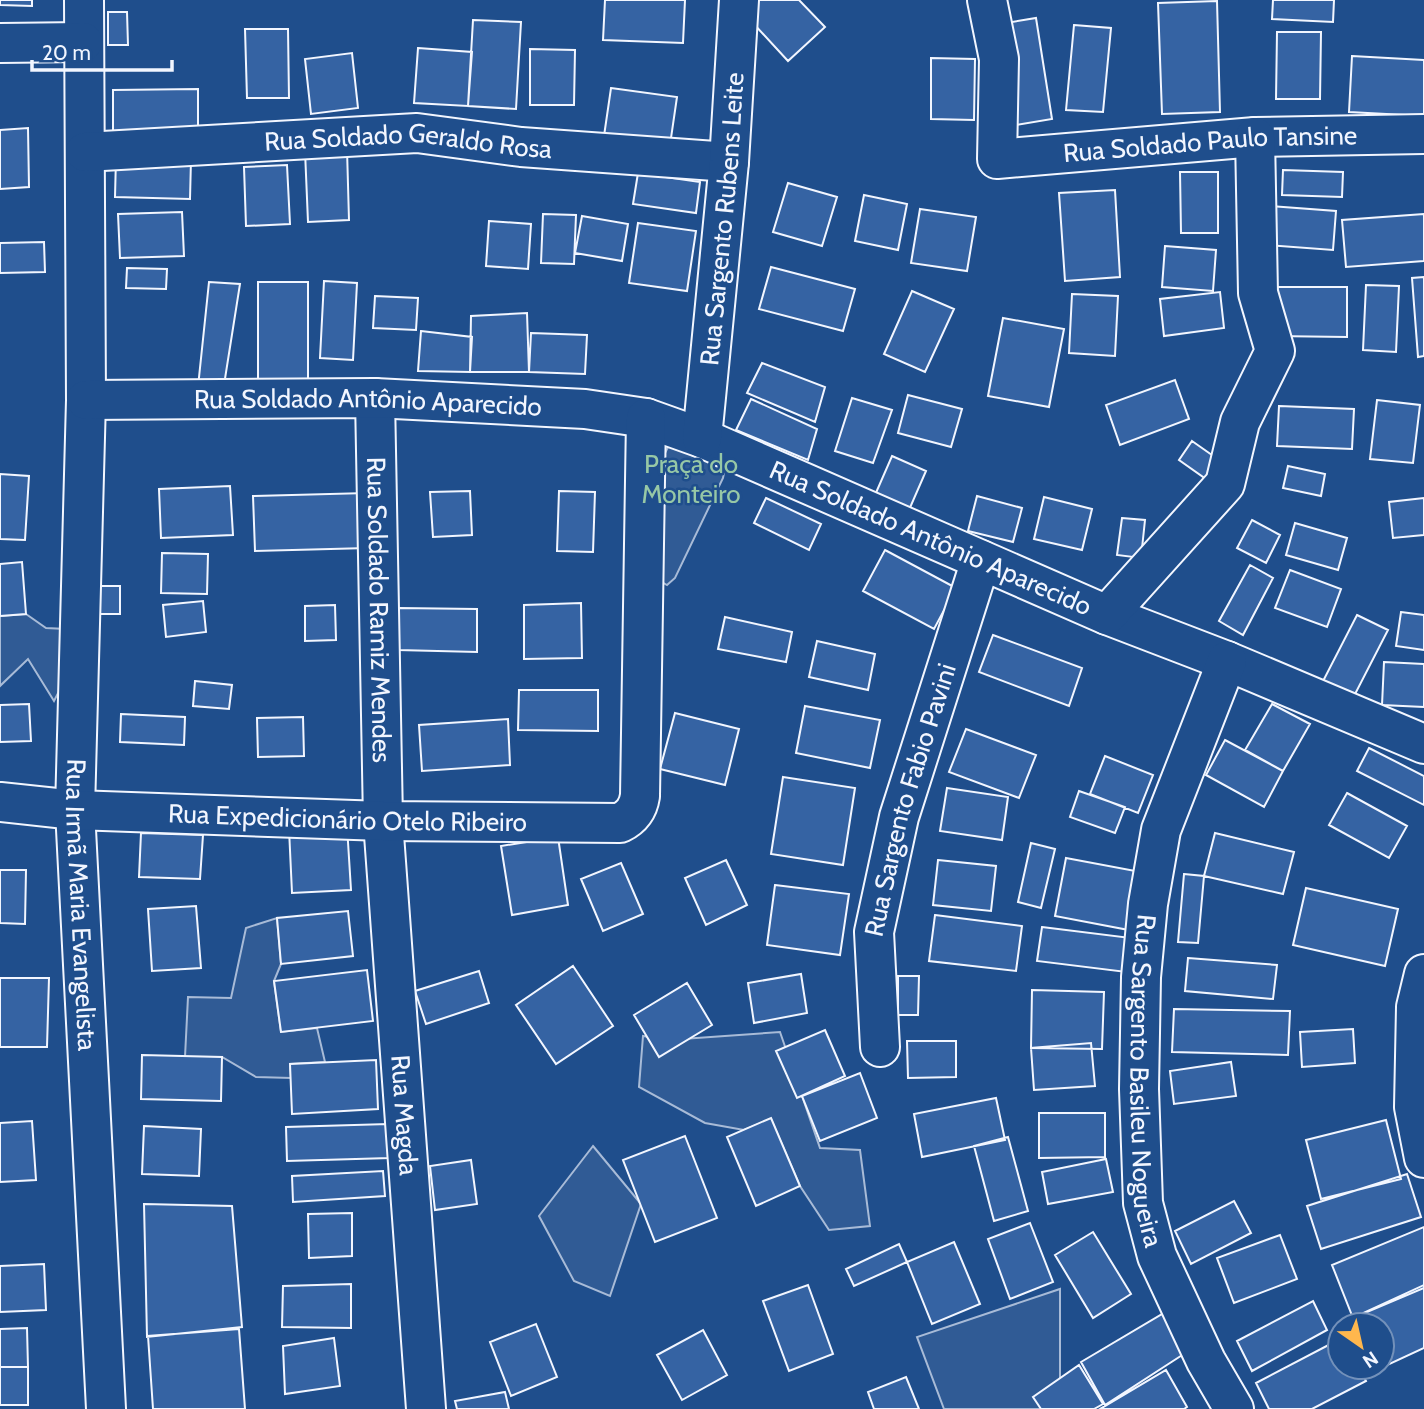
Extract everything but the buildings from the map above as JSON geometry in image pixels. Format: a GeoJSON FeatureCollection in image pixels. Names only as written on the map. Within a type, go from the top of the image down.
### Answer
{"type":"FeatureCollection","features":[{"type":"Feature","properties":{"kind":"street","name":"Rua Irmã Maria Evangelista"},"geometry":{"type":"LineString","coordinates":[[84,0],[86,400],[75,810],[106,1409]]}},
{"type":"Feature","properties":{"kind":"street","name":"Rua Sargento Rubens Leite"},"geometry":{"type":"LineString","coordinates":[[702,438],[729,162],[739,0]]}},
{"type":"Feature","properties":{"kind":"street","name":"Rua Soldado Paulo Tansine"},"geometry":{"type":"LineString","coordinates":[[988,0],[999,59],[997,159],[1255,137],[1424,134]]}},
{"type":"Feature","properties":{"kind":"street"},"geometry":{"type":"LineString","coordinates":[[0,43],[83,42]]}},
{"type":"Feature","properties":{"kind":"street","name":"Rua Soldado Geraldo Rosa"},"geometry":{"type":"LineString","coordinates":[[85,152],[417,133],[520,147],[729,162]]}},
{"type":"Feature","properties":{"kind":"street"},"geometry":{"type":"LineString","coordinates":[[1107,615],[1225,484],[1240,422],[1275,351],[1258,293],[1255,137]]}},
{"type":"Feature","properties":{"kind":"street","name":"Rua Soldado Antônio Aparecido"},"geometry":{"type":"LineString","coordinates":[[86,400],[375,397],[585,409],[646,418],[702,438],[1107,615],[1227,661],[1424,744]]}},
{"type":"Feature","properties":{"kind":"street","name":"Rua Soldado Ramiz Mendes"},"geometry":{"type":"LineString","coordinates":[[375,397],[383,821]]}},
{"type":"Feature","properties":{"kind":"street","name":"Rua Expedicionário Otelo Ribeiro"},"geometry":{"type":"LineString","coordinates":[[0,802],[75,810],[383,821],[620,823],[632,815],[639,805],[640,796],[646,418]]}},
{"type":"Feature","properties":{"kind":"street","name":"Rua Sargento Fabio Pavini"},"geometry":{"type":"LineString","coordinates":[[880,1047],[874,933],[899,817],[981,560]]}},
{"type":"Feature","properties":{"kind":"street","name":"Rua Sargento Basileu Nogueira"},"geometry":{"type":"LineString","coordinates":[[1227,661],[1161,830],[1148,904],[1141,977],[1139,1088],[1143,1202],[1157,1256],[1206,1361],[1234,1409]]}},
{"type":"Feature","properties":{"kind":"street","name":"Rua Magda"},"geometry":{"type":"LineString","coordinates":[[383,821],[426,1409]]}},
{"type":"Feature","properties":{"kind":"street"},"geometry":{"type":"LineString","coordinates":[[1424,974],[1416,1007],[1414,1107],[1424,1158]]}},
{"type":"Feature","properties":{"kind":"shaded area","name":"Praça do Monteiro"},"geometry":{"type":"Polygon","coordinates":[[[670,443],[725,468],[723,478],[675,578],[667,585],[660,581],[664,455],[670,443]]]}},
{"type":"Feature","properties":{"kind":"shaded area"},"geometry":{"type":"Polygon","coordinates":[[[26,614],[46,628],[66,629],[67,676],[54,701],[28,659],[0,686],[0,616],[26,614]]]}},
{"type":"Feature","properties":{"kind":"shaded area"},"geometry":{"type":"Polygon","coordinates":[[[277,918],[281,964],[274,981],[281,1032],[317,1028],[325,1062],[290,1064],[291,1078],[256,1077],[222,1057],[185,1057],[188,997],[231,998],[246,928],[277,918]]]}},
{"type":"Feature","properties":{"kind":"shaded area"},"geometry":{"type":"Polygon","coordinates":[[[780,1032],[820,1148],[860,1150],[870,1226],[829,1230],[800,1186],[771,1119],[744,1130],[705,1123],[639,1087],[643,1036],[668,1040],[780,1032]]]}},
{"type":"Feature","properties":{"kind":"shaded area"},"geometry":{"type":"Polygon","coordinates":[[[593,1146],[641,1204],[610,1296],[574,1281],[539,1216],[593,1146]]]}},
{"type":"Feature","properties":{"kind":"shaded area"},"geometry":{"type":"Polygon","coordinates":[[[1060,1289],[1060,1382],[1068,1409],[944,1409],[917,1337],[1060,1289]]]}}]}
